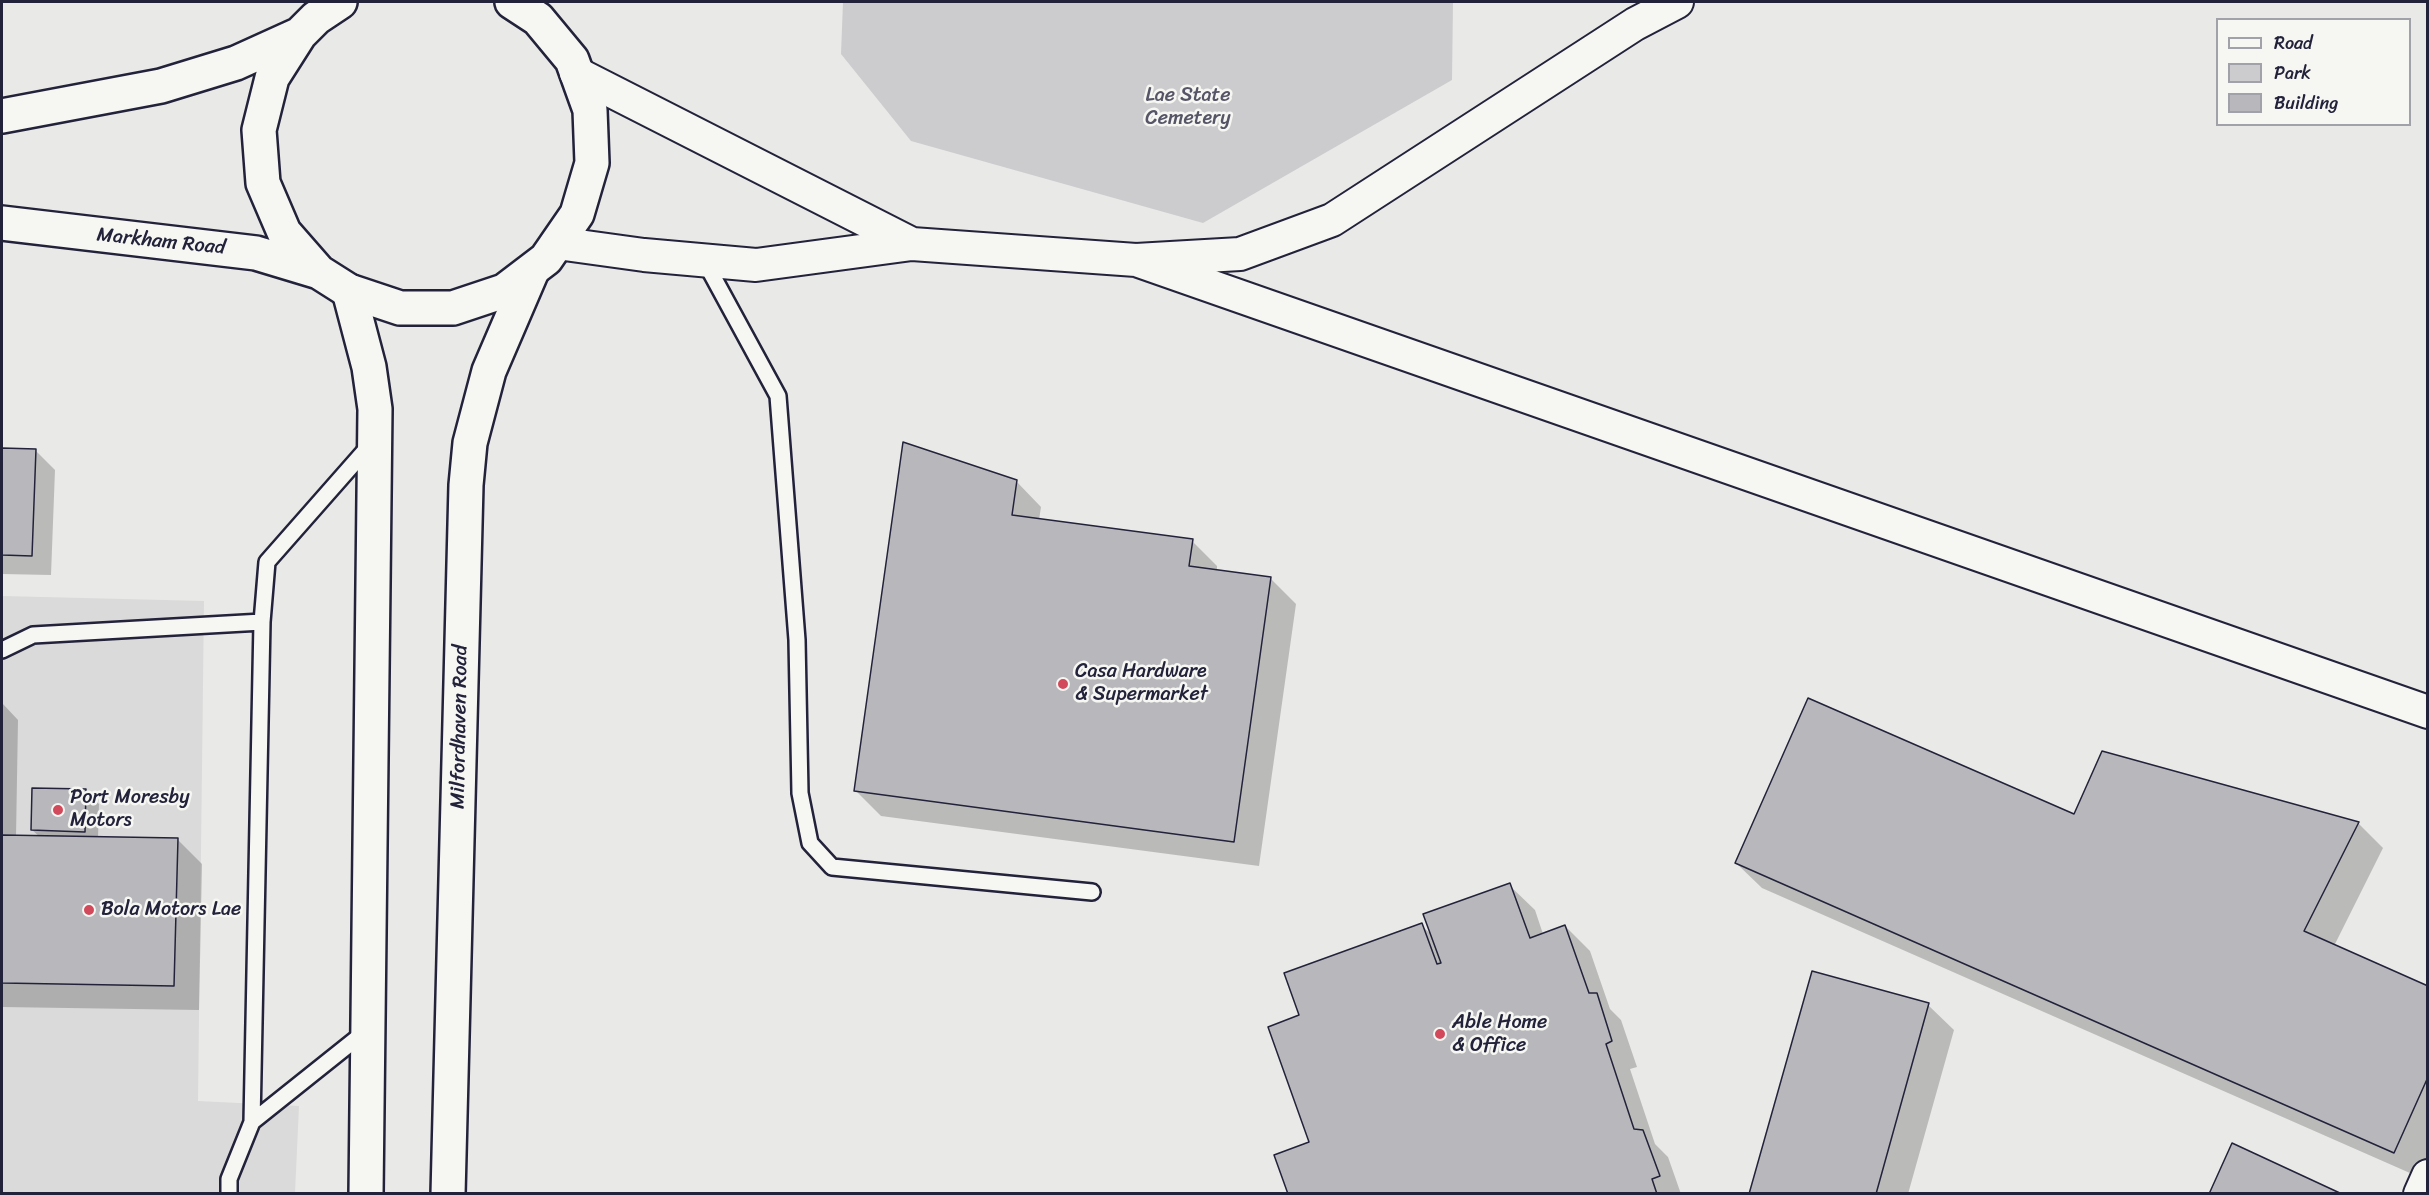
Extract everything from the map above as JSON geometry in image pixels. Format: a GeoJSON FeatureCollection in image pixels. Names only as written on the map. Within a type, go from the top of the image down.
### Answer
{"type":"FeatureCollection","features":[{"type":"Feature","properties":{"kind":"main road"},"geometry":{"type":"LineString","coordinates":[[335,3],[300,34],[272,78],[259,130],[263,183],[284,232],[319,272],[349,291],[400,308],[453,308],[504,291],[546,259],[577,214],[592,163],[590,110],[572,60],[527,7]]}},
{"type":"Feature","properties":{"kind":"main road"},"geometry":{"type":"LineString","coordinates":[[2,116],[161,86],[236,63],[300,34]]}},
{"type":"Feature","properties":{"kind":"main road","name":"Markham Road"},"geometry":{"type":"LineString","coordinates":[[2,223],[256,253],[319,272]]}},
{"type":"Feature","properties":{"kind":"main road","name":"Milfordhaven Road"},"geometry":{"type":"LineString","coordinates":[[448,1194],[466,485],[470,443],[489,371],[532,271]]}},
{"type":"Feature","properties":{"kind":"main road"},"geometry":{"type":"LineString","coordinates":[[349,291],[369,367],[375,409],[366,1194]]}},
{"type":"Feature","properties":{"kind":"street"},"geometry":{"type":"LineString","coordinates":[[557,243],[644,255],[756,265],[912,244],[1136,260],[1240,254],[1332,220],[1635,24],[1677,2]]}},
{"type":"Feature","properties":{"kind":"street"},"geometry":{"type":"LineString","coordinates":[[576,73],[912,244]]}},
{"type":"Feature","properties":{"kind":"street"},"geometry":{"type":"LineString","coordinates":[[1136,260],[2427,712]]}},
{"type":"Feature","properties":{"kind":"street"},"geometry":{"type":"LineString","coordinates":[[2420,1194],[2427,1176]]}},
{"type":"Feature","properties":{"kind":"lane"},"geometry":{"type":"LineString","coordinates":[[704,260],[778,396],[797,640],[800,794],[810,843],[832,867],[1092,892]]}},
{"type":"Feature","properties":{"kind":"lane"},"geometry":{"type":"LineString","coordinates":[[229,1194],[229,1179],[252,1122],[262,622],[267,562],[375,440]]}},
{"type":"Feature","properties":{"kind":"lane"},"geometry":{"type":"LineString","coordinates":[[2,650],[33,636],[262,622]]}},
{"type":"Feature","properties":{"kind":"lane"},"geometry":{"type":"LineString","coordinates":[[252,1122],[368,1030]]}},
{"type":"Feature","properties":{"kind":"shaded area"},"geometry":{"type":"Polygon","coordinates":[[[2,596],[204,601],[198,1101],[299,1106],[295,1193],[2,1194],[2,596]]]}},
{"type":"Feature","properties":{"kind":"green space","name":"Lae State Cemetery"},"geometry":{"type":"Polygon","coordinates":[[[843,2],[1453,2],[1452,80],[1203,223],[911,141],[841,54],[843,2]]]}},
{"type":"Feature","properties":{"kind":"building","name":"Casa Hardware & Supermarket"},"geometry":{"type":"Polygon","coordinates":[[[903,442],[1017,480],[1012,515],[1193,539],[1189,566],[1271,577],[1234,842],[854,791],[903,442]]]}},
{"type":"Feature","properties":{"kind":"building"},"geometry":{"type":"Polygon","coordinates":[[[2,448],[36,449],[32,556],[2,555],[2,448]]]}},
{"type":"Feature","properties":{"kind":"building"},"geometry":{"type":"Polygon","coordinates":[[[1808,698],[2074,814],[2102,751],[2359,822],[2304,931],[2428,986],[2428,1077],[2394,1153],[1735,863],[1808,698]]]}},
{"type":"Feature","properties":{"kind":"building","name":"Port Moresby Motors"},"geometry":{"type":"Polygon","coordinates":[[[32,788],[86,789],[85,832],[31,830],[32,788]]]}},
{"type":"Feature","properties":{"kind":"building","name":"Bola Motors Lae"},"geometry":{"type":"Polygon","coordinates":[[[2,835],[178,838],[174,986],[2,983],[2,835]]]}},
{"type":"Feature","properties":{"kind":"building","name":"Able Home & Office"},"geometry":{"type":"Polygon","coordinates":[[[1510,883],[1530,938],[1565,925],[1589,993],[1597,993],[1612,1041],[1606,1044],[1634,1129],[1643,1130],[1660,1176],[1652,1179],[1657,1194],[1288,1194],[1274,1155],[1309,1142],[1268,1027],[1299,1015],[1284,973],[1422,923],[1437,964],[1441,963],[1423,914],[1510,883]]]}},
{"type":"Feature","properties":{"kind":"building"},"geometry":{"type":"Polygon","coordinates":[[[1812,971],[1929,1003],[1876,1194],[1749,1194],[1812,971]]]}},
{"type":"Feature","properties":{"kind":"building"},"geometry":{"type":"Polygon","coordinates":[[[2232,1143],[2342,1194],[2209,1194],[2232,1143]]]}},
{"type":"Feature","properties":{"kind":"place","name":"Casa Hardware & Supermarket"},"geometry":{"type":"Point","coordinates":[1063,684]}},
{"type":"Feature","properties":{"kind":"place","name":"Port Moresby Motors"},"geometry":{"type":"Point","coordinates":[58,810]}},
{"type":"Feature","properties":{"kind":"place","name":"Bola Motors Lae"},"geometry":{"type":"Point","coordinates":[89,910]}},
{"type":"Feature","properties":{"kind":"place","name":"Able Home & Office"},"geometry":{"type":"Point","coordinates":[1440,1034]}}]}
